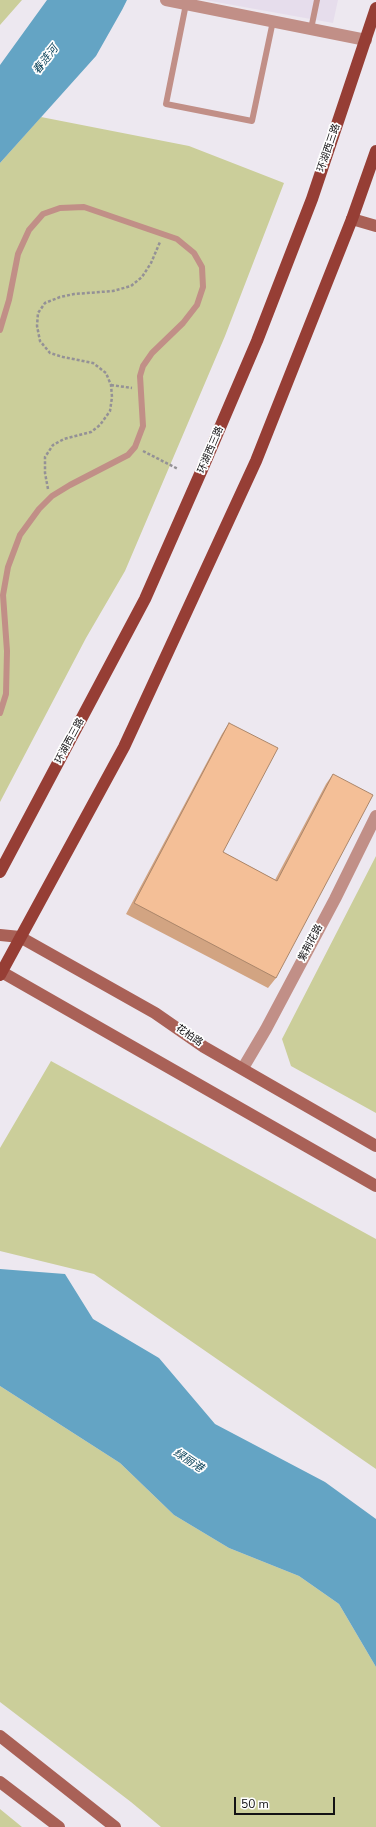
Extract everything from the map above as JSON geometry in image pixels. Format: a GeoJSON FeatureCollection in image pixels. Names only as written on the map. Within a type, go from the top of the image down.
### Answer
{"type":"FeatureCollection","features":[{"type":"Feature","properties":{"kind":"main road","name":"环湖西三路"},"geometry":{"type":"LineString","coordinates":[[0,872],[148,592],[260,334],[312,199],[376,8]]}},
{"type":"Feature","properties":{"kind":"main road"},"geometry":{"type":"LineString","coordinates":[[376,151],[352,219],[256,461],[124,747],[0,973],[376,1186]]}},
{"type":"Feature","properties":{"kind":"main road"},"geometry":{"type":"LineString","coordinates":[[352,219],[376,226]]}},
{"type":"Feature","properties":{"kind":"main road","name":"花柏路"},"geometry":{"type":"LineString","coordinates":[[0,935],[20,937],[155,1013],[204,1047],[243,1068],[376,1146]]}},
{"type":"Feature","properties":{"kind":"main road"},"geometry":{"type":"LineString","coordinates":[[0,1736],[115,1827]]}},
{"type":"Feature","properties":{"kind":"main road"},"geometry":{"type":"LineString","coordinates":[[0,1782],[59,1827]]}},
{"type":"Feature","properties":{"kind":"street"},"geometry":{"type":"LineString","coordinates":[[166,0],[186,2],[366,40]]}},
{"type":"Feature","properties":{"kind":"street","name":"紫荆花路"},"geometry":{"type":"LineString","coordinates":[[243,1068],[266,1029],[335,899],[376,816]]}},
{"type":"Feature","properties":{"kind":"lane"},"geometry":{"type":"LineString","coordinates":[[311,29],[317,0]]}},
{"type":"Feature","properties":{"kind":"lane"},"geometry":{"type":"LineString","coordinates":[[186,2],[166,104],[252,122],[273,21]]}},
{"type":"Feature","properties":{"kind":"lane"},"geometry":{"type":"LineString","coordinates":[[0,330],[9,300],[18,254],[29,230],[43,214],[60,208],[84,207],[177,239],[194,253],[202,267],[203,287],[197,305],[183,323],[152,353],[143,366],[140,376],[143,426],[135,447],[128,455],[52,496],[38,509],[20,535],[8,566],[3,595],[7,651],[3,675],[6,694],[0,713]]}},
{"type":"Feature","properties":{"kind":"path"},"geometry":{"type":"LineString","coordinates":[[52,496],[49,492],[45,472],[46,457],[53,444],[64,439],[91,432],[100,425],[110,411],[112,396],[111,385],[106,374],[92,363],[50,353],[40,341],[37,326],[38,313],[45,303],[60,297],[74,294],[113,291],[131,286],[142,277],[151,263],[163,234]]}},
{"type":"Feature","properties":{"kind":"path"},"geometry":{"type":"LineString","coordinates":[[111,385],[140,390]]}},
{"type":"Feature","properties":{"kind":"path"},"geometry":{"type":"LineString","coordinates":[[135,447],[178,469]]}},
{"type":"Feature","properties":{"kind":"shaded area"},"geometry":{"type":"Polygon","coordinates":[[[205,0],[338,0],[333,23],[205,0]]]}},
{"type":"Feature","properties":{"kind":"green space"},"geometry":{"type":"Polygon","coordinates":[[[0,0],[22,0],[0,25],[0,0]]]}},
{"type":"Feature","properties":{"kind":"green space"},"geometry":{"type":"Polygon","coordinates":[[[41,117],[189,146],[284,183],[225,336],[125,571],[86,638],[0,802],[0,163],[41,117]]]}},
{"type":"Feature","properties":{"kind":"green space"},"geometry":{"type":"Polygon","coordinates":[[[376,856],[376,1113],[291,1066],[282,1039],[376,856]]]}},
{"type":"Feature","properties":{"kind":"green space"},"geometry":{"type":"Polygon","coordinates":[[[51,1061],[376,1239],[376,1469],[94,1274],[0,1251],[0,1148],[51,1061]]]}},
{"type":"Feature","properties":{"kind":"green space"},"geometry":{"type":"Polygon","coordinates":[[[0,1386],[120,1463],[174,1515],[229,1548],[299,1576],[339,1604],[376,1667],[376,1827],[161,1827],[131,1802],[0,1702],[0,1386]]]}},
{"type":"Feature","properties":{"kind":"green space"},"geometry":{"type":"Polygon","coordinates":[[[0,1809],[22,1827],[0,1827],[0,1809]]]}},
{"type":"Feature","properties":{"kind":"water","name":"春涟河"},"geometry":{"type":"Polygon","coordinates":[[[47,0],[127,0],[96,56],[0,163],[0,65],[47,0]]]}},
{"type":"Feature","properties":{"kind":"water","name":"绿丽港"},"geometry":{"type":"Polygon","coordinates":[[[0,1269],[65,1274],[93,1319],[159,1358],[215,1424],[325,1482],[376,1519],[376,1667],[339,1604],[299,1576],[229,1548],[174,1515],[120,1463],[0,1386],[0,1269]]]}},
{"type":"Feature","properties":{"kind":"building"},"geometry":{"type":"Polygon","coordinates":[[[229,723],[278,748],[223,852],[277,881],[333,774],[373,795],[276,978],[134,903],[229,723]]]}}]}
